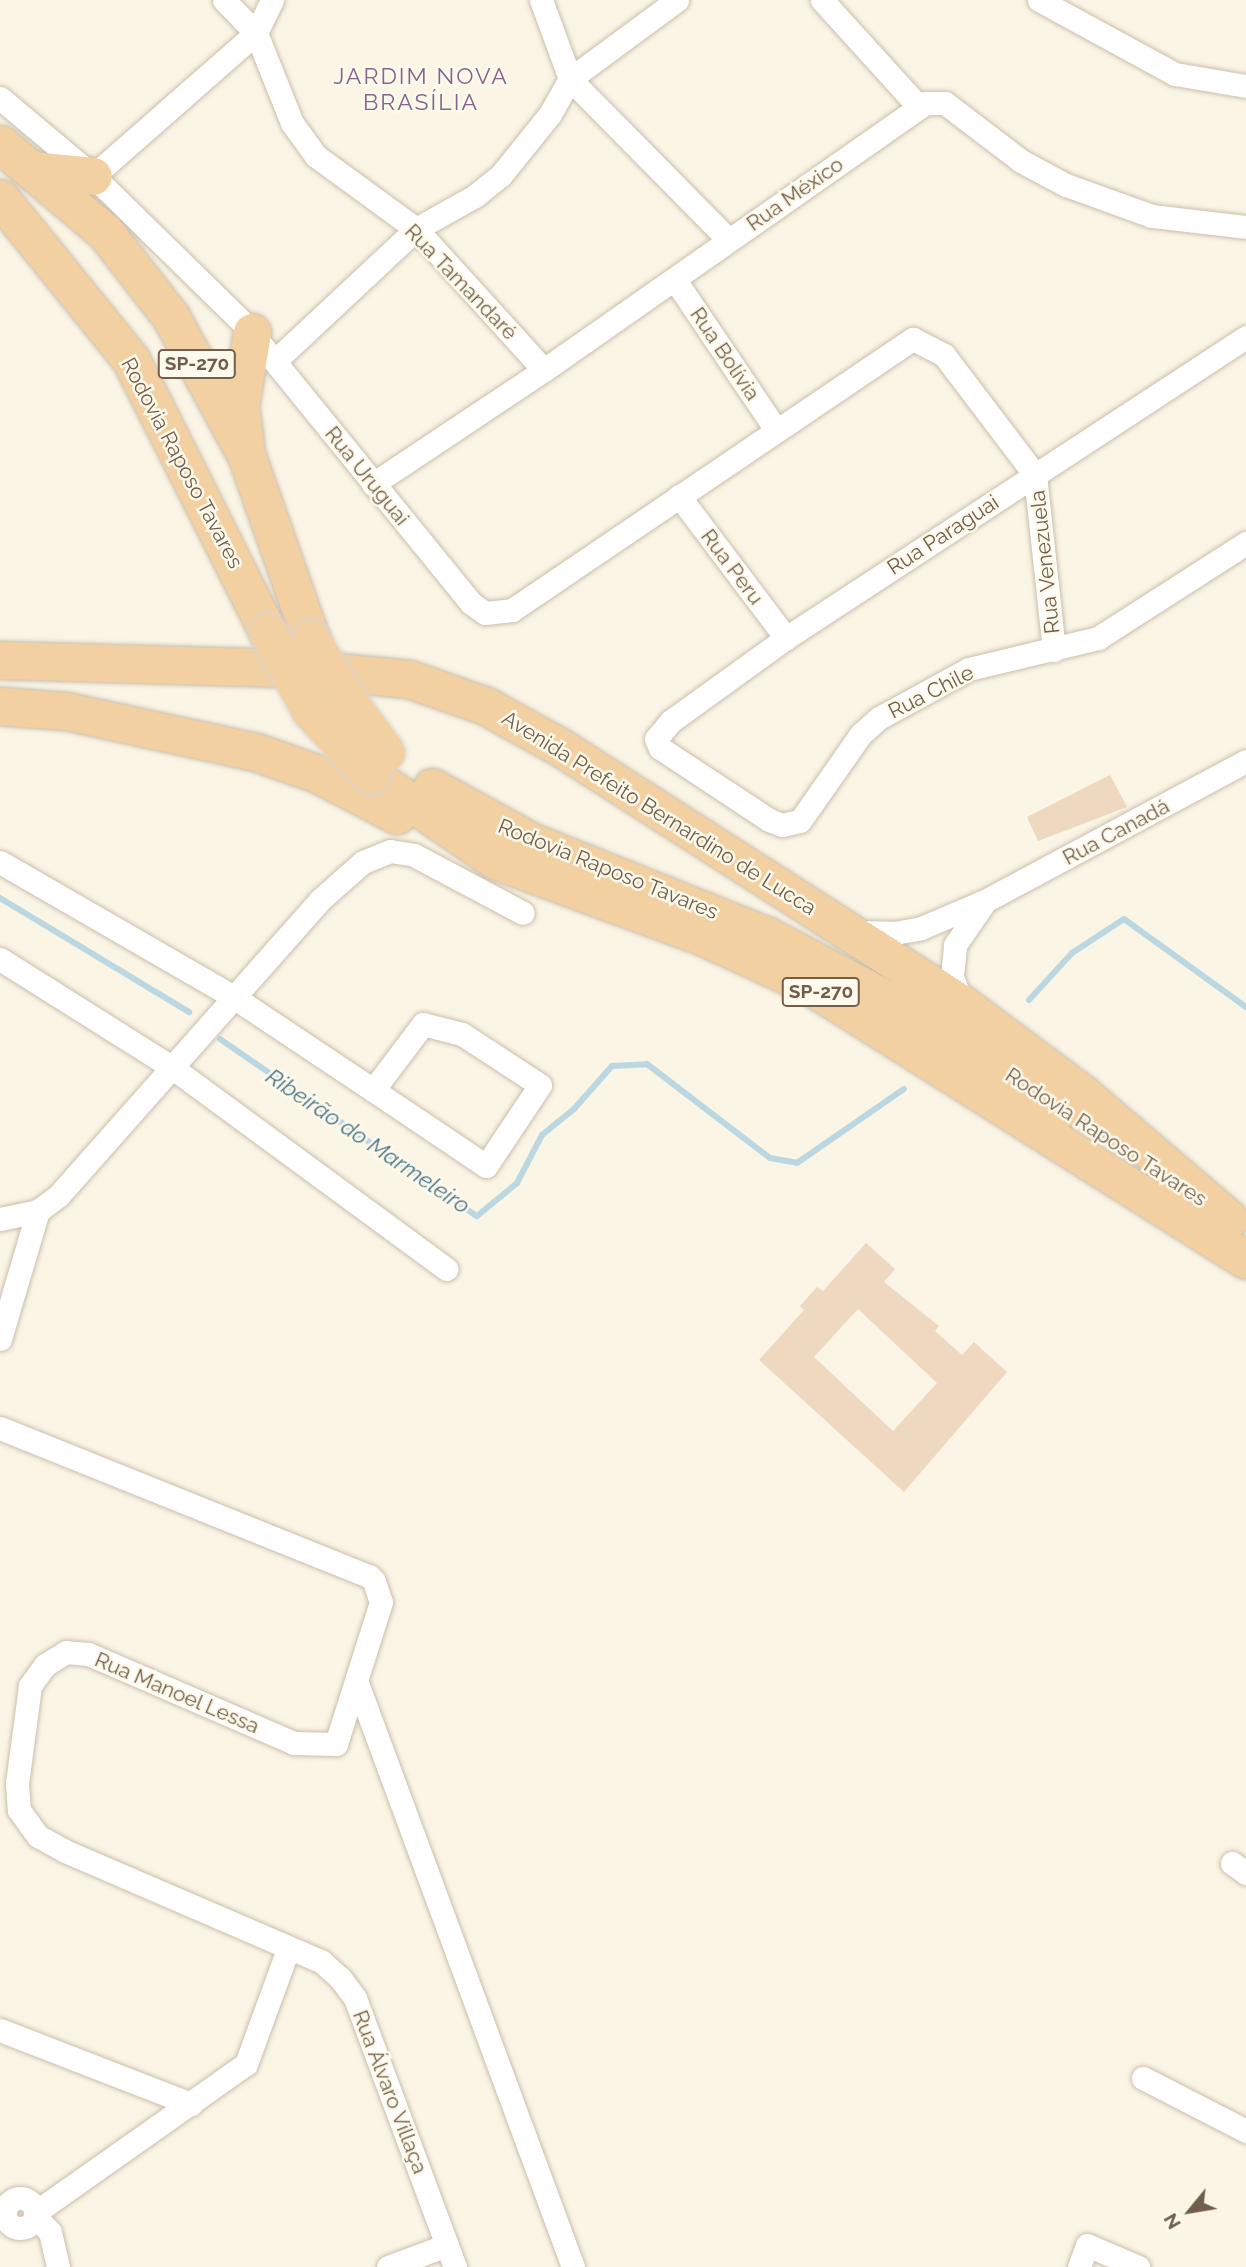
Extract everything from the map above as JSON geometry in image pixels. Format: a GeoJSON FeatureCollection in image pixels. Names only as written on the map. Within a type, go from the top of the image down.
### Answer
{"type":"FeatureCollection","features":[{"type":"Feature","properties":{"kind":"highway","name":"Rodovia Raposo Tavares"},"geometry":{"type":"LineString","coordinates":[[0,144],[105,232],[158,298],[247,457],[311,639],[379,763],[530,841],[756,931],[903,1008],[1059,1104],[1238,1224]]}},
{"type":"Feature","properties":{"kind":"highway"},"geometry":{"type":"LineString","coordinates":[[31,170],[93,176]]}},
{"type":"Feature","properties":{"kind":"highway","name":"Rodovia Raposo Tavares"},"geometry":{"type":"LineString","coordinates":[[0,198],[131,359],[310,711],[379,763],[495,860],[704,937],[809,985],[1246,1260]]}},
{"type":"Feature","properties":{"kind":"highway"},"geometry":{"type":"LineString","coordinates":[[247,457],[240,406],[252,332]]}},
{"type":"Feature","properties":{"kind":"highway","name":"Avenida Prefeito Bernardino de Lucca"},"geometry":{"type":"LineString","coordinates":[[0,660],[295,668],[409,680],[486,706],[560,747],[962,1004],[1084,1095],[1238,1224]]}},
{"type":"Feature","properties":{"kind":"highway"},"geometry":{"type":"LineString","coordinates":[[0,706],[66,711],[256,751],[318,774],[495,860]]}},
{"type":"Feature","properties":{"kind":"street"},"geometry":{"type":"LineString","coordinates":[[224,0],[256,33]]}},
{"type":"Feature","properties":{"kind":"street"},"geometry":{"type":"LineString","coordinates":[[93,176],[256,33],[272,0]]}},
{"type":"Feature","properties":{"kind":"street"},"geometry":{"type":"LineString","coordinates":[[541,0],[570,79],[729,240]]}},
{"type":"Feature","properties":{"kind":"street"},"geometry":{"type":"LineString","coordinates":[[276,360],[416,229],[475,196],[501,175],[550,114],[570,79],[677,0]]}},
{"type":"Feature","properties":{"kind":"street"},"geometry":{"type":"LineString","coordinates":[[822,0],[919,107],[944,103],[1021,161],[1109,201],[1177,220],[1246,227]]}},
{"type":"Feature","properties":{"kind":"street"},"geometry":{"type":"LineString","coordinates":[[1040,0],[1175,74],[1246,86]]}},
{"type":"Feature","properties":{"kind":"street","name":"Rua Tamandaré"},"geometry":{"type":"LineString","coordinates":[[256,33],[292,123],[316,156],[416,229],[544,370]]}},
{"type":"Feature","properties":{"kind":"street","name":"Rua Uruguai"},"geometry":{"type":"LineString","coordinates":[[0,98],[93,176],[252,332],[471,603],[494,614],[512,610],[775,428],[913,339],[944,355],[1035,475]]}},
{"type":"Feature","properties":{"kind":"street","name":"Rua México"},"geometry":{"type":"LineString","coordinates":[[373,484],[675,280],[919,107]]}},
{"type":"Feature","properties":{"kind":"street","name":"Rua Bolívia"},"geometry":{"type":"LineString","coordinates":[[675,280],[775,428]]}},
{"type":"Feature","properties":{"kind":"street","name":"Rua Paraguai"},"geometry":{"type":"LineString","coordinates":[[660,748],[658,732],[786,638],[1246,337]]}},
{"type":"Feature","properties":{"kind":"street","name":"Rua Venezuela"},"geometry":{"type":"LineString","coordinates":[[1035,475],[1054,650]]}},
{"type":"Feature","properties":{"kind":"street","name":"Rua Peru"},"geometry":{"type":"LineString","coordinates":[[679,496],[786,638]]}},
{"type":"Feature","properties":{"kind":"street","name":"Rua Chile"},"geometry":{"type":"LineString","coordinates":[[660,748],[769,820],[790,823],[808,813],[860,734],[879,718],[969,669],[1098,638],[1246,543]]}},
{"type":"Feature","properties":{"kind":"street","name":"Rua Canadá"},"geometry":{"type":"LineString","coordinates":[[849,932],[894,933],[921,928],[985,901],[1246,761]]}},
{"type":"Feature","properties":{"kind":"street"},"geometry":{"type":"LineString","coordinates":[[0,1219],[38,1211],[80,1173],[232,996],[320,900],[363,862],[390,851],[414,855],[523,914]]}},
{"type":"Feature","properties":{"kind":"street"},"geometry":{"type":"LineString","coordinates":[[0,862],[232,996],[486,1166],[540,1085],[461,1034],[423,1024],[373,1090]]}},
{"type":"Feature","properties":{"kind":"street"},"geometry":{"type":"LineString","coordinates":[[962,1004],[953,976],[956,945],[985,901]]}},
{"type":"Feature","properties":{"kind":"street"},"geometry":{"type":"LineString","coordinates":[[0,959],[170,1066],[446,1269]]}},
{"type":"Feature","properties":{"kind":"street"},"geometry":{"type":"LineString","coordinates":[[0,1339],[38,1211]]}},
{"type":"Feature","properties":{"kind":"street","name":"Rua Manoel Lessa"},"geometry":{"type":"LineString","coordinates":[[0,1428],[369,1576],[381,1602],[336,1744],[320,1747],[294,1744],[88,1654],[66,1652],[55,1657],[30,1686],[18,1796],[19,1810],[38,1836],[288,1949]]}},
{"type":"Feature","properties":{"kind":"street"},"geometry":{"type":"LineString","coordinates":[[357,1684],[573,2267]]}},
{"type":"Feature","properties":{"kind":"street"},"geometry":{"type":"LineString","coordinates":[[16,2216],[191,2104],[246,2064],[288,1949]]}},
{"type":"Feature","properties":{"kind":"street","name":"Rua Álvaro Villaça"},"geometry":{"type":"LineString","coordinates":[[288,1949],[321,1961],[355,1998],[455,2267]]}},
{"type":"Feature","properties":{"kind":"street"},"geometry":{"type":"LineString","coordinates":[[0,2030],[191,2104]]}},
{"type":"Feature","properties":{"kind":"street"},"geometry":{"type":"LineString","coordinates":[[1143,2078],[1246,2131]]}},
{"type":"Feature","properties":{"kind":"street"},"geometry":{"type":"LineString","coordinates":[[16,2216],[50,2232],[57,2262]]}},
{"type":"Feature","properties":{"kind":"street"},"geometry":{"type":"LineString","coordinates":[[388,2267],[447,2245]]}},
{"type":"Feature","properties":{"kind":"street"},"geometry":{"type":"LineString","coordinates":[[1079,2267],[1087,2245],[1138,2267]]}},
{"type":"Feature","properties":{"kind":"building"},"geometry":{"type":"Polygon","coordinates":[[[1110,775],[1127,807],[1038,841],[1027,817],[1110,775]]]}},
{"type":"Feature","properties":{"kind":"building"},"geometry":{"type":"Polygon","coordinates":[[[866,1243],[895,1269],[884,1282],[939,1326],[935,1331],[962,1355],[974,1342],[1007,1372],[904,1492],[759,1360],[804,1310],[800,1306],[817,1287],[823,1291],[866,1243]],[[858,1309],[814,1357],[893,1431],[937,1383],[858,1309]]]}},
{"type":"Feature","properties":{"kind":"waterway","name":"Ribeirão do Marmeleiro"},"geometry":{"type":"LineString","coordinates":[[0,898],[189,1012]]}},
{"type":"Feature","properties":{"kind":"waterway","name":"Ribeirão do Marmeleiro"},"geometry":{"type":"LineString","coordinates":[[1029,1000],[1072,953],[1124,919],[1246,1007]]}},
{"type":"Feature","properties":{"kind":"waterway","name":"Ribeirão do Marmeleiro"},"geometry":{"type":"LineString","coordinates":[[220,1039],[477,1216],[517,1183],[542,1135],[574,1109],[612,1066],[647,1064],[770,1158],[797,1163],[904,1089]]}},
{"type":"Feature","properties":{"kind":"district","name":"JARDIM NOVA BRASÍLIA"},"geometry":{"type":"Point","coordinates":[421,89]}}]}
